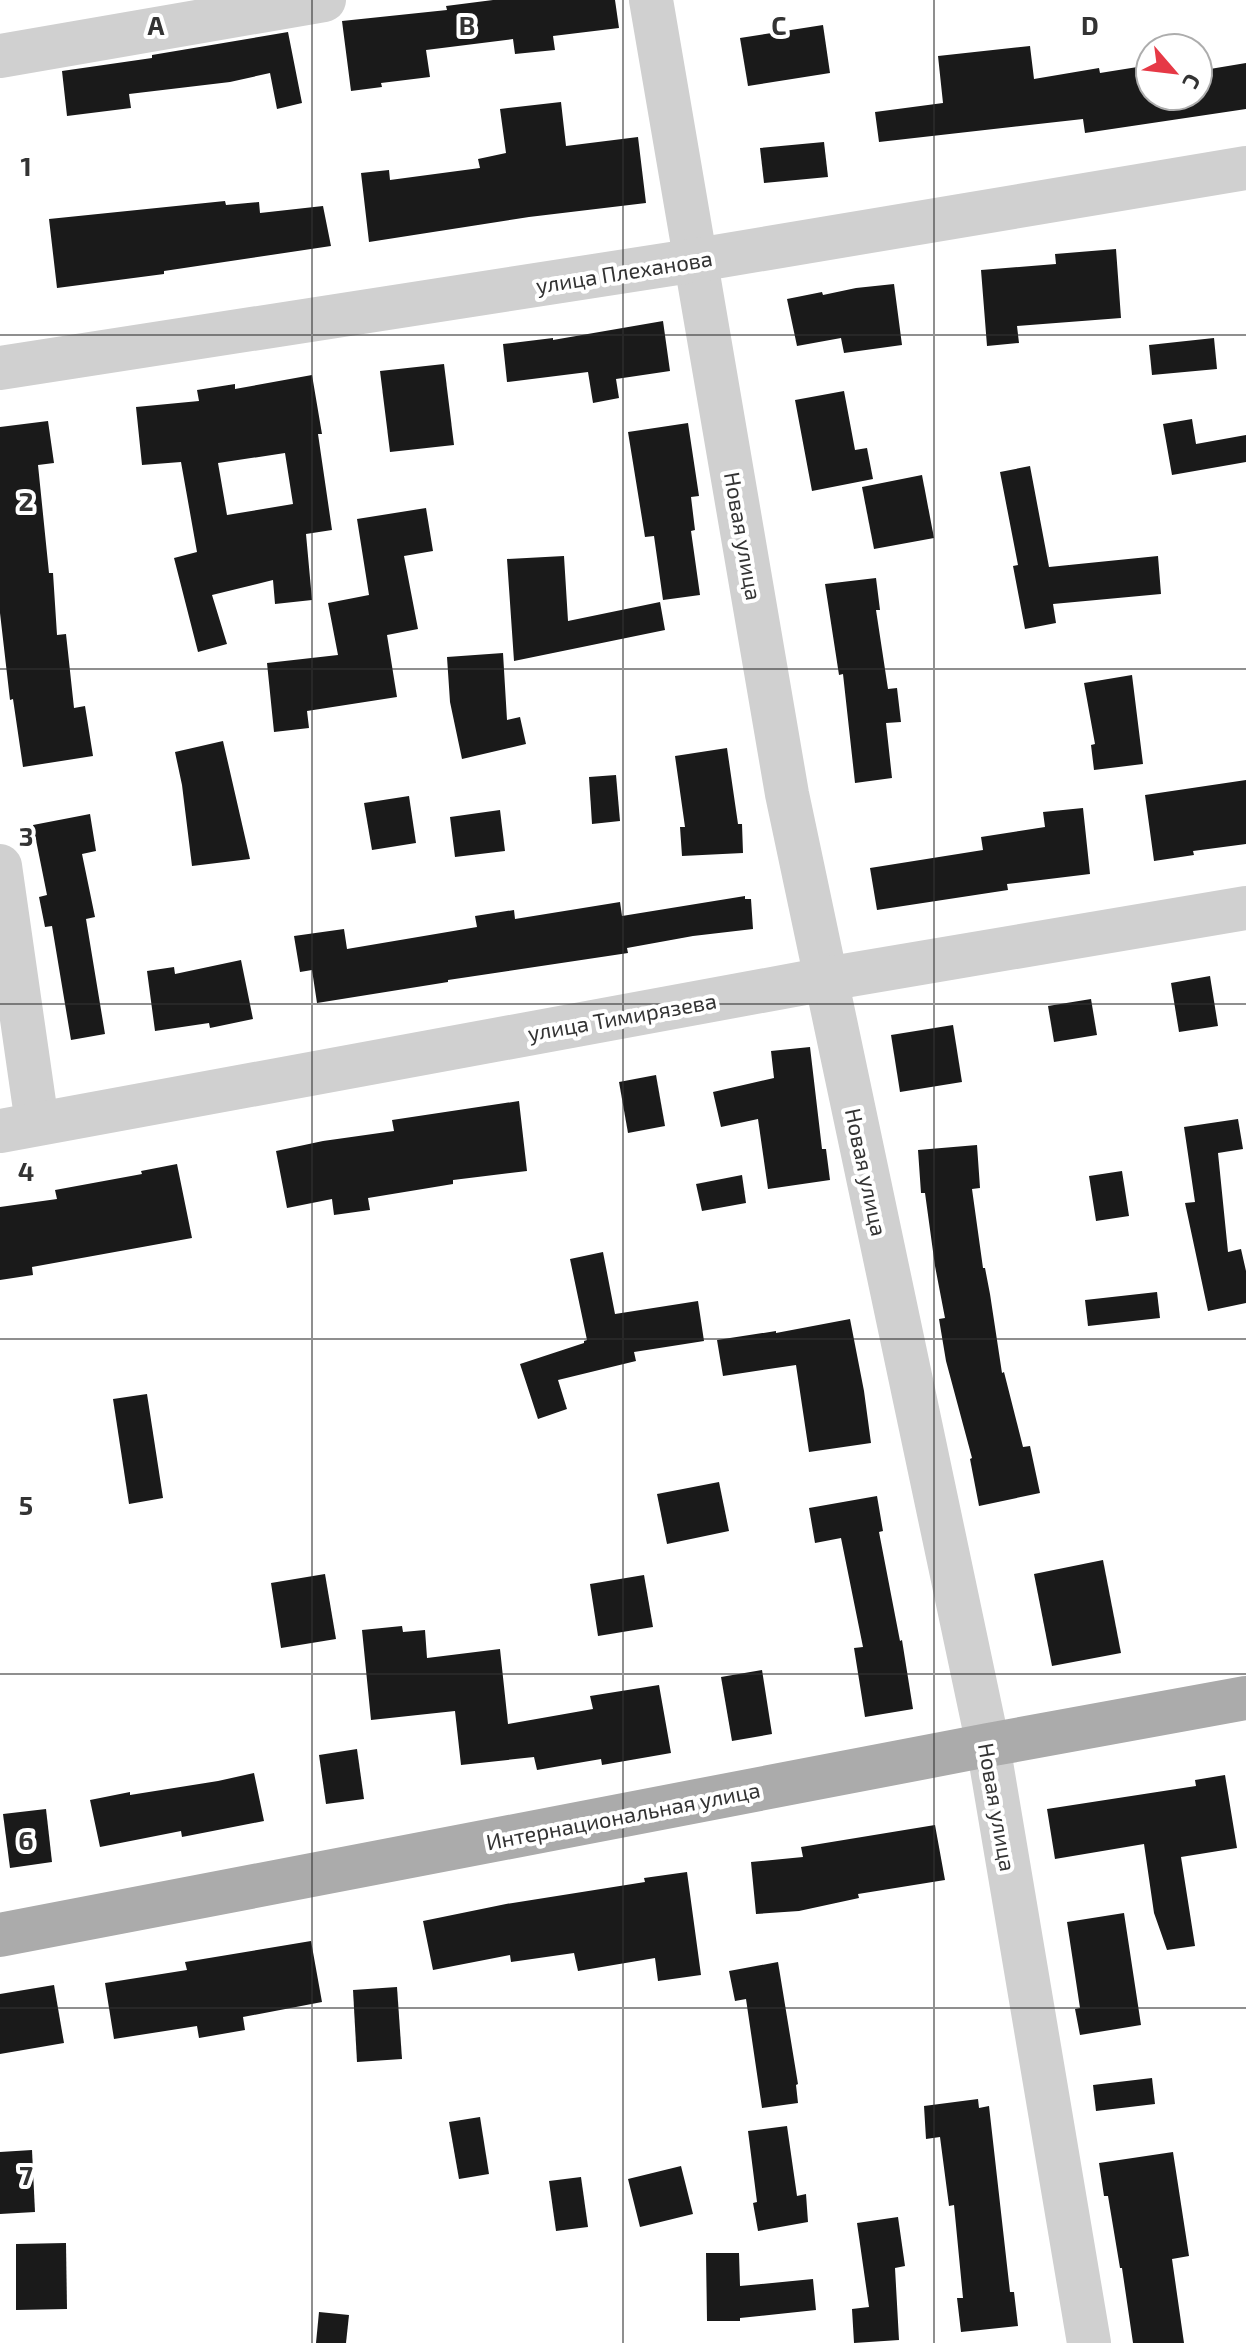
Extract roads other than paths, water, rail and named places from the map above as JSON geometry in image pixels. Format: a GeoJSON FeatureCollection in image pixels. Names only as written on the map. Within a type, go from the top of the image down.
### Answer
{"type":"FeatureCollection","features":[{"type":"Feature","properties":{"kind":"main road","name":"Интернациональная улица"},"geometry":{"type":"LineString","coordinates":[[0,1935],[1246,1698]]}},
{"type":"Feature","properties":{"kind":"street"},"geometry":{"type":"LineString","coordinates":[[0,56],[324,0]]}},
{"type":"Feature","properties":{"kind":"street","name":"Новая улица"},"geometry":{"type":"LineString","coordinates":[[651,0],[787,794],[988,1745],[1089,2343]]}},
{"type":"Feature","properties":{"kind":"street","name":"улица Плеханова"},"geometry":{"type":"LineString","coordinates":[[0,368],[697,260],[1246,168]]}},
{"type":"Feature","properties":{"kind":"street"},"geometry":{"type":"LineString","coordinates":[[0,866],[18,1127]]}},
{"type":"Feature","properties":{"kind":"street","name":"улица Тимирязева"},"geometry":{"type":"LineString","coordinates":[[18,1127],[826,979],[1246,908]]}}]}
